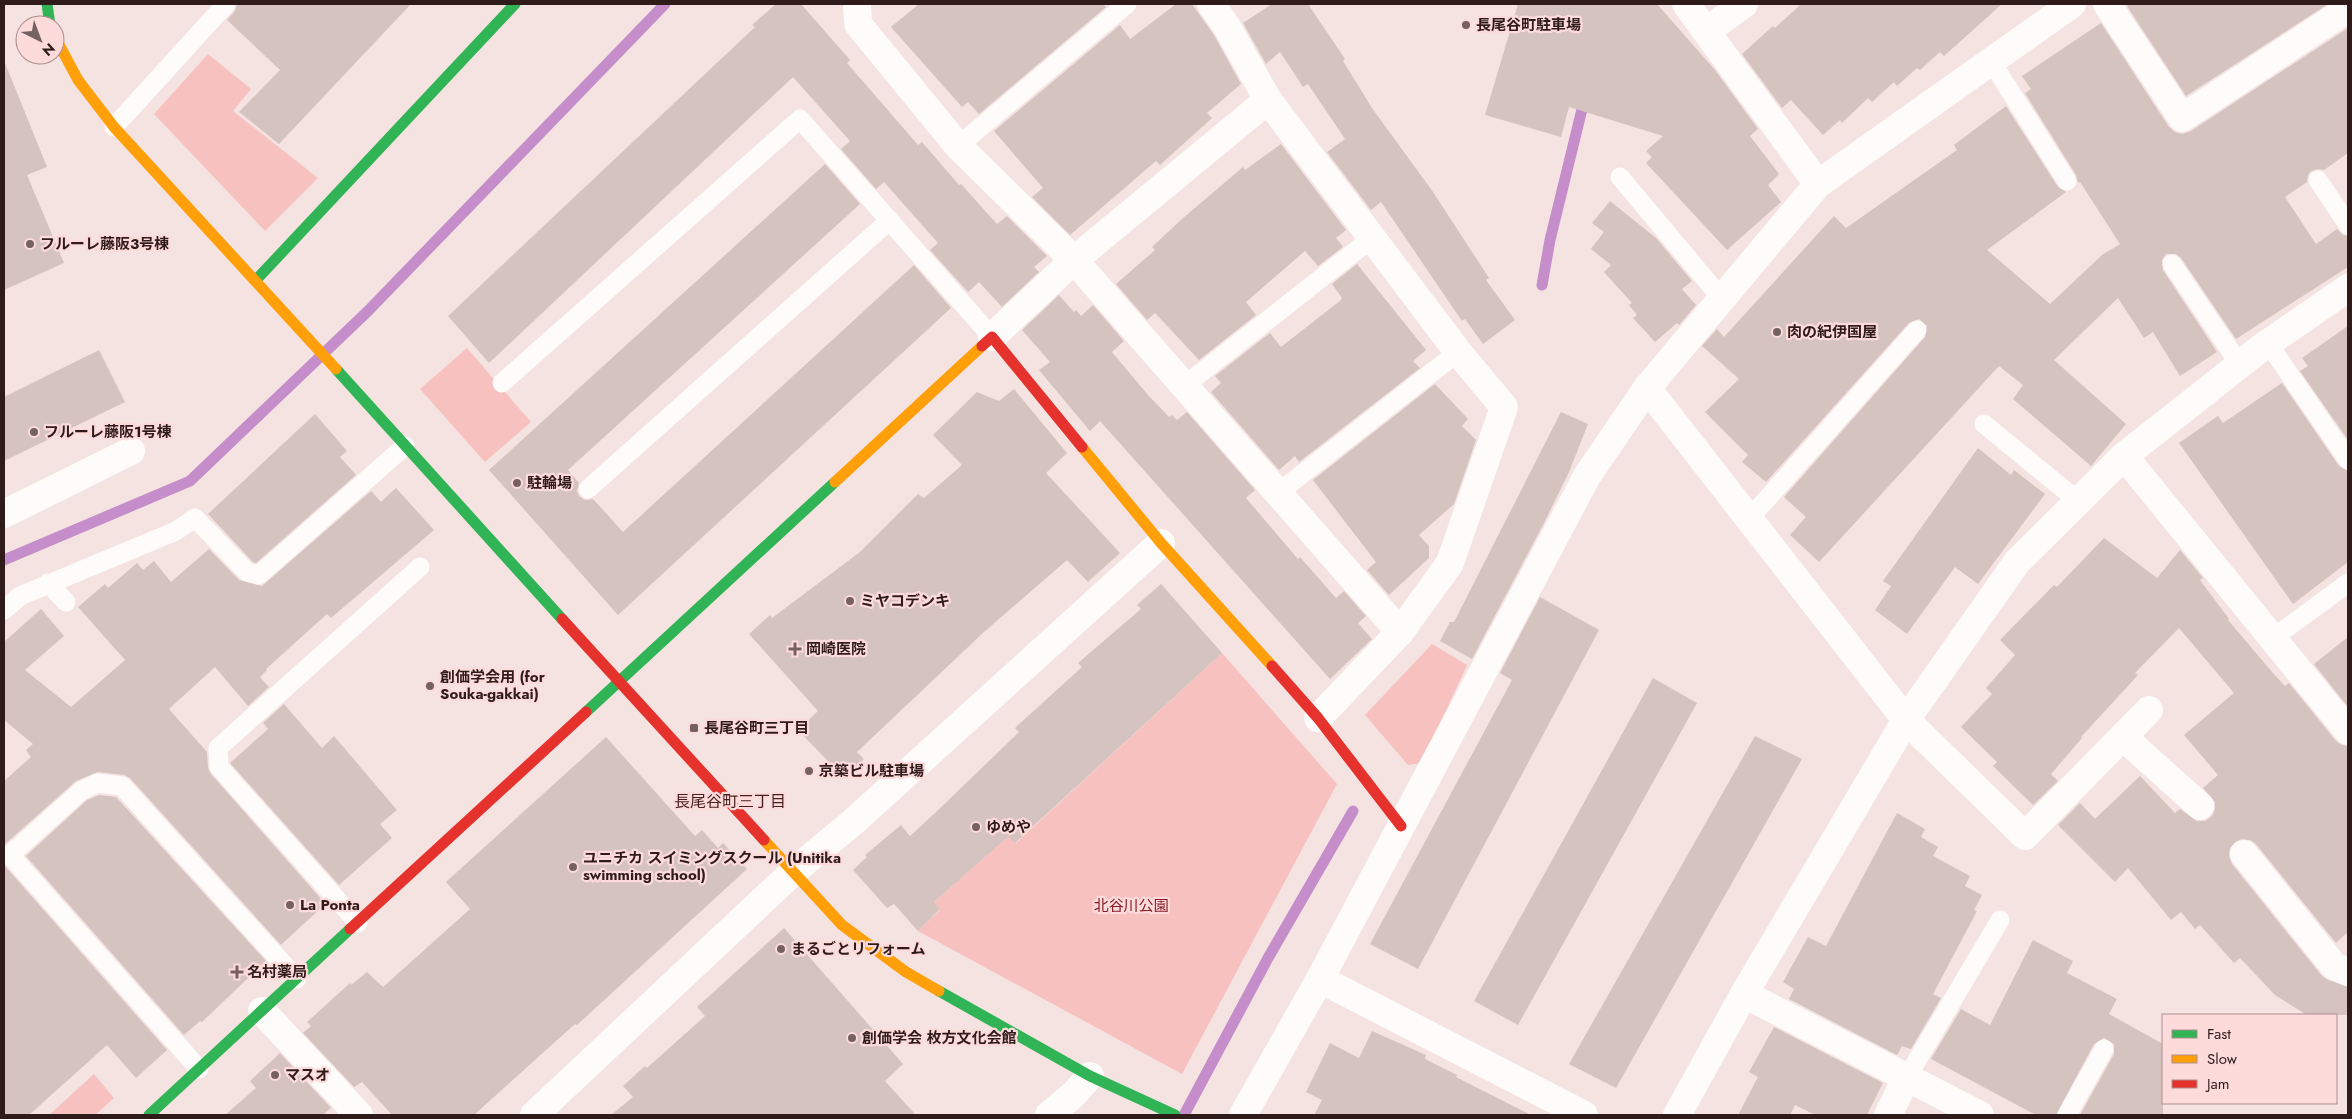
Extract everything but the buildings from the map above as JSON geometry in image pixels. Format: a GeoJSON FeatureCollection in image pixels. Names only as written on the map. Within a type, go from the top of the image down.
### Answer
{"type":"FeatureCollection","features":[{"type":"Feature","properties":{"kind":"street"},"geometry":{"type":"LineString","coordinates":[[256,280],[515,4]]}},
{"type":"Feature","properties":{"kind":"street"},"geometry":{"type":"LineString","coordinates":[[857,4],[858,24],[958,146],[1074,260],[1400,632]]}},
{"type":"Feature","properties":{"kind":"street"},"geometry":{"type":"LineString","coordinates":[[1211,4],[1227,27],[1268,100],[1458,352],[1504,407],[1450,563],[1400,632],[1318,718]]}},
{"type":"Feature","properties":{"kind":"street"},"geometry":{"type":"LineString","coordinates":[[1686,4],[1818,184]]}},
{"type":"Feature","properties":{"kind":"street"},"geometry":{"type":"LineString","coordinates":[[1707,31],[1744,4]]}},
{"type":"Feature","properties":{"kind":"street"},"geometry":{"type":"LineString","coordinates":[[1243,1115],[1320,979],[1587,476],[1647,388],[1818,184],[2072,4]]}},
{"type":"Feature","properties":{"kind":"street"},"geometry":{"type":"LineString","coordinates":[[2106,4],[2182,118],[2348,9]]}},
{"type":"Feature","properties":{"kind":"street"},"geometry":{"type":"LineString","coordinates":[[65,56],[78,80],[114,127],[256,280],[619,683],[842,925],[906,972],[1090,1076],[1172,1114]]}},
{"type":"Feature","properties":{"kind":"street"},"geometry":{"type":"LineString","coordinates":[[149,1115],[619,683],[1074,260],[1268,100]]}},
{"type":"Feature","properties":{"kind":"street"},"geometry":{"type":"LineString","coordinates":[[1677,1115],[1744,994],[1906,720],[2017,562],[2124,456],[2268,343],[2348,288]]}},
{"type":"Feature","properties":{"kind":"street"},"geometry":{"type":"LineString","coordinates":[[992,337],[1161,543],[1318,718],[1401,826]]}},
{"type":"Feature","properties":{"kind":"street"},"geometry":{"type":"LineString","coordinates":[[1647,388],[1906,720],[2025,836],[2149,710]]}},
{"type":"Feature","properties":{"kind":"street"},"geometry":{"type":"LineString","coordinates":[[4,514],[132,451]]}},
{"type":"Feature","properties":{"kind":"street"},"geometry":{"type":"LineString","coordinates":[[2124,456],[2348,731]]}},
{"type":"Feature","properties":{"kind":"street"},"geometry":{"type":"LineString","coordinates":[[534,1115],[794,872],[853,822],[1161,543]]}},
{"type":"Feature","properties":{"kind":"street"},"geometry":{"type":"LineString","coordinates":[[2123,737],[2200,806]]}},
{"type":"Feature","properties":{"kind":"street"},"geometry":{"type":"LineString","coordinates":[[2244,854],[2334,966],[2348,972]]}},
{"type":"Feature","properties":{"kind":"street"},"geometry":{"type":"LineString","coordinates":[[1320,979],[1584,1115]]}},
{"type":"Feature","properties":{"kind":"street"},"geometry":{"type":"LineString","coordinates":[[1744,994],[1906,1079],[1980,1115]]}},
{"type":"Feature","properties":{"kind":"street"},"geometry":{"type":"LineString","coordinates":[[262,1011],[359,1115]]}},
{"type":"Feature","properties":{"kind":"street"},"geometry":{"type":"LineString","coordinates":[[1049,1115],[1073,1095],[1090,1076]]}},
{"type":"Feature","properties":{"kind":"street"},"geometry":{"type":"LineString","coordinates":[[1888,1115],[1906,1079]]}},
{"type":"Feature","properties":{"kind":"lane"},"geometry":{"type":"LineString","coordinates":[[114,127],[226,4]]}},
{"type":"Feature","properties":{"kind":"lane"},"geometry":{"type":"LineString","coordinates":[[958,146],[1127,4]]}},
{"type":"Feature","properties":{"kind":"lane"},"geometry":{"type":"LineString","coordinates":[[1991,61],[2067,181]]}},
{"type":"Feature","properties":{"kind":"lane"},"geometry":{"type":"LineString","coordinates":[[502,383],[800,119],[992,337]]}},
{"type":"Feature","properties":{"kind":"lane"},"geometry":{"type":"LineString","coordinates":[[1620,177],[1722,299]]}},
{"type":"Feature","properties":{"kind":"lane"},"geometry":{"type":"LineString","coordinates":[[2318,180],[2348,225]]}},
{"type":"Feature","properties":{"kind":"lane"},"geometry":{"type":"LineString","coordinates":[[588,489],[890,220]]}},
{"type":"Feature","properties":{"kind":"lane"},"geometry":{"type":"LineString","coordinates":[[1184,386],[1372,238]]}},
{"type":"Feature","properties":{"kind":"lane"},"geometry":{"type":"LineString","coordinates":[[2172,264],[2240,365]]}},
{"type":"Feature","properties":{"kind":"lane"},"geometry":{"type":"LineString","coordinates":[[1749,519],[1917,330]]}},
{"type":"Feature","properties":{"kind":"lane"},"geometry":{"type":"LineString","coordinates":[[2268,343],[2348,460]]}},
{"type":"Feature","properties":{"kind":"lane"},"geometry":{"type":"LineString","coordinates":[[1278,493],[1458,352]]}},
{"type":"Feature","properties":{"kind":"lane"},"geometry":{"type":"LineString","coordinates":[[1984,424],[2078,501]]}},
{"type":"Feature","properties":{"kind":"lane"},"geometry":{"type":"LineString","coordinates":[[4,610],[20,596],[176,531],[195,518],[247,572],[259,575],[405,446]]}},
{"type":"Feature","properties":{"kind":"lane"},"geometry":{"type":"LineString","coordinates":[[358,923],[219,766],[218,748],[420,567]]}},
{"type":"Feature","properties":{"kind":"lane"},"geometry":{"type":"LineString","coordinates":[[48,583],[66,602]]}},
{"type":"Feature","properties":{"kind":"lane"},"geometry":{"type":"LineString","coordinates":[[2273,638],[2348,583]]}},
{"type":"Feature","properties":{"kind":"lane"},"geometry":{"type":"LineString","coordinates":[[199,1069],[10,855],[81,791],[98,783],[122,786],[297,979]]}},
{"type":"Feature","properties":{"kind":"lane"},"geometry":{"type":"LineString","coordinates":[[1906,1079],[2000,920]]}},
{"type":"Feature","properties":{"kind":"lane"},"geometry":{"type":"LineString","coordinates":[[2067,1115],[2104,1049]]}},
{"type":"Feature","properties":{"kind":"green space"},"geometry":{"type":"Polygon","coordinates":[[[208,54],[251,89],[233,111],[318,178],[265,231],[154,114],[208,54]]]}},
{"type":"Feature","properties":{"kind":"green space"},"geometry":{"type":"Polygon","coordinates":[[[467,348],[531,422],[485,462],[420,389],[467,348]]]}},
{"type":"Feature","properties":{"kind":"green space"},"geometry":{"type":"Polygon","coordinates":[[[1432,644],[1467,665],[1422,763],[1408,765],[1365,715],[1432,644]]]}},
{"type":"Feature","properties":{"kind":"green space","name":"北谷川公園"},"geometry":{"type":"Polygon","coordinates":[[[1222,653],[1337,784],[1182,1074],[918,931],[940,910],[934,902],[1008,837],[1016,843],[1222,653]]]}},
{"type":"Feature","properties":{"kind":"green space"},"geometry":{"type":"Polygon","coordinates":[[[94,1074],[114,1098],[95,1115],[49,1115],[94,1074]]]}},
{"type":"Feature","properties":{"kind":"waterway"},"geometry":{"type":"LineString","coordinates":[[4,560],[190,481],[368,311],[665,4]]}},
{"type":"Feature","properties":{"kind":"waterway"},"geometry":{"type":"LineString","coordinates":[[1542,285],[1550,240],[1585,97]]}},
{"type":"Feature","properties":{"kind":"waterway"},"geometry":{"type":"LineString","coordinates":[[1184,1115],[1268,958],[1353,811]]}},
{"type":"Feature","properties":{"kind":"traffic: fast"},"geometry":{"type":"LineString","coordinates":[[47,4],[49,15]]}},
{"type":"Feature","properties":{"kind":"traffic: fast"},"geometry":{"type":"LineString","coordinates":[[256,280],[515,4]]}},
{"type":"Feature","properties":{"kind":"traffic: fast"},"geometry":{"type":"LineString","coordinates":[[336,369],[562,619]]}},
{"type":"Feature","properties":{"kind":"traffic: fast"},"geometry":{"type":"LineString","coordinates":[[586,712],[835,482]]}},
{"type":"Feature","properties":{"kind":"traffic: fast"},"geometry":{"type":"LineString","coordinates":[[149,1115],[350,929]]}},
{"type":"Feature","properties":{"kind":"traffic: fast"},"geometry":{"type":"LineString","coordinates":[[939,991],[1090,1076],[1175,1115]]}},
{"type":"Feature","properties":{"kind":"traffic: slow"},"geometry":{"type":"LineString","coordinates":[[65,56],[78,80],[114,127],[336,369]]}},
{"type":"Feature","properties":{"kind":"traffic: slow"},"geometry":{"type":"LineString","coordinates":[[835,482],[982,346]]}},
{"type":"Feature","properties":{"kind":"traffic: slow"},"geometry":{"type":"LineString","coordinates":[[1082,447],[1161,543],[1272,666]]}},
{"type":"Feature","properties":{"kind":"traffic: slow"},"geometry":{"type":"LineString","coordinates":[[764,840],[842,925],[906,972],[939,991]]}},
{"type":"Feature","properties":{"kind":"traffic: jam"},"geometry":{"type":"LineString","coordinates":[[982,346],[992,337],[1082,447]]}},
{"type":"Feature","properties":{"kind":"traffic: jam"},"geometry":{"type":"LineString","coordinates":[[562,619],[764,840]]}},
{"type":"Feature","properties":{"kind":"traffic: jam"},"geometry":{"type":"LineString","coordinates":[[1272,666],[1318,718],[1401,826]]}},
{"type":"Feature","properties":{"kind":"traffic: jam"},"geometry":{"type":"LineString","coordinates":[[350,929],[586,712]]}},
{"type":"Feature","properties":{"kind":"place","name":"長尾谷町駐車場"},"geometry":{"type":"Point","coordinates":[1466,25]}},
{"type":"Feature","properties":{"kind":"place","name":"フルーレ藤阪3号棟"},"geometry":{"type":"Point","coordinates":[30,244]}},
{"type":"Feature","properties":{"kind":"place","name":"肉の紀伊国屋"},"geometry":{"type":"Point","coordinates":[1777,332]}},
{"type":"Feature","properties":{"kind":"place","name":"フルーレ藤阪1号棟"},"geometry":{"type":"Point","coordinates":[34,432]}},
{"type":"Feature","properties":{"kind":"place","name":"駐輪場"},"geometry":{"type":"Point","coordinates":[517,483]}},
{"type":"Feature","properties":{"kind":"place","name":"ミヤコデンキ"},"geometry":{"type":"Point","coordinates":[850,601]}},
{"type":"Feature","properties":{"kind":"place","name":"岡崎医院"},"geometry":{"type":"Point","coordinates":[795,649]}},
{"type":"Feature","properties":{"kind":"place","name":"創価学会用 (for Souka-gakkai)"},"geometry":{"type":"Point","coordinates":[430,686]}},
{"type":"Feature","properties":{"kind":"place","name":"長尾谷町三丁目"},"geometry":{"type":"Point","coordinates":[694,728]}},
{"type":"Feature","properties":{"kind":"place","name":"京築ビル駐車場"},"geometry":{"type":"Point","coordinates":[809,771]}},
{"type":"Feature","properties":{"kind":"place","name":"ゆめや"},"geometry":{"type":"Point","coordinates":[976,827]}},
{"type":"Feature","properties":{"kind":"place","name":"ユニチカ スイミングスクール (Unitika swimming school)"},"geometry":{"type":"Point","coordinates":[573,867]}},
{"type":"Feature","properties":{"kind":"place","name":"La Ponta"},"geometry":{"type":"Point","coordinates":[290,905]}},
{"type":"Feature","properties":{"kind":"place","name":"まるごとリフォーム"},"geometry":{"type":"Point","coordinates":[781,949]}},
{"type":"Feature","properties":{"kind":"place","name":"名村薬局"},"geometry":{"type":"Point","coordinates":[237,972]}},
{"type":"Feature","properties":{"kind":"place","name":"創価学会 枚方文化会館"},"geometry":{"type":"Point","coordinates":[852,1038]}},
{"type":"Feature","properties":{"kind":"place","name":"マスオ"},"geometry":{"type":"Point","coordinates":[275,1075]}},
{"type":"Feature","properties":{"kind":"district","name":"長尾谷町三丁目"},"geometry":{"type":"Point","coordinates":[730,801]}}]}
